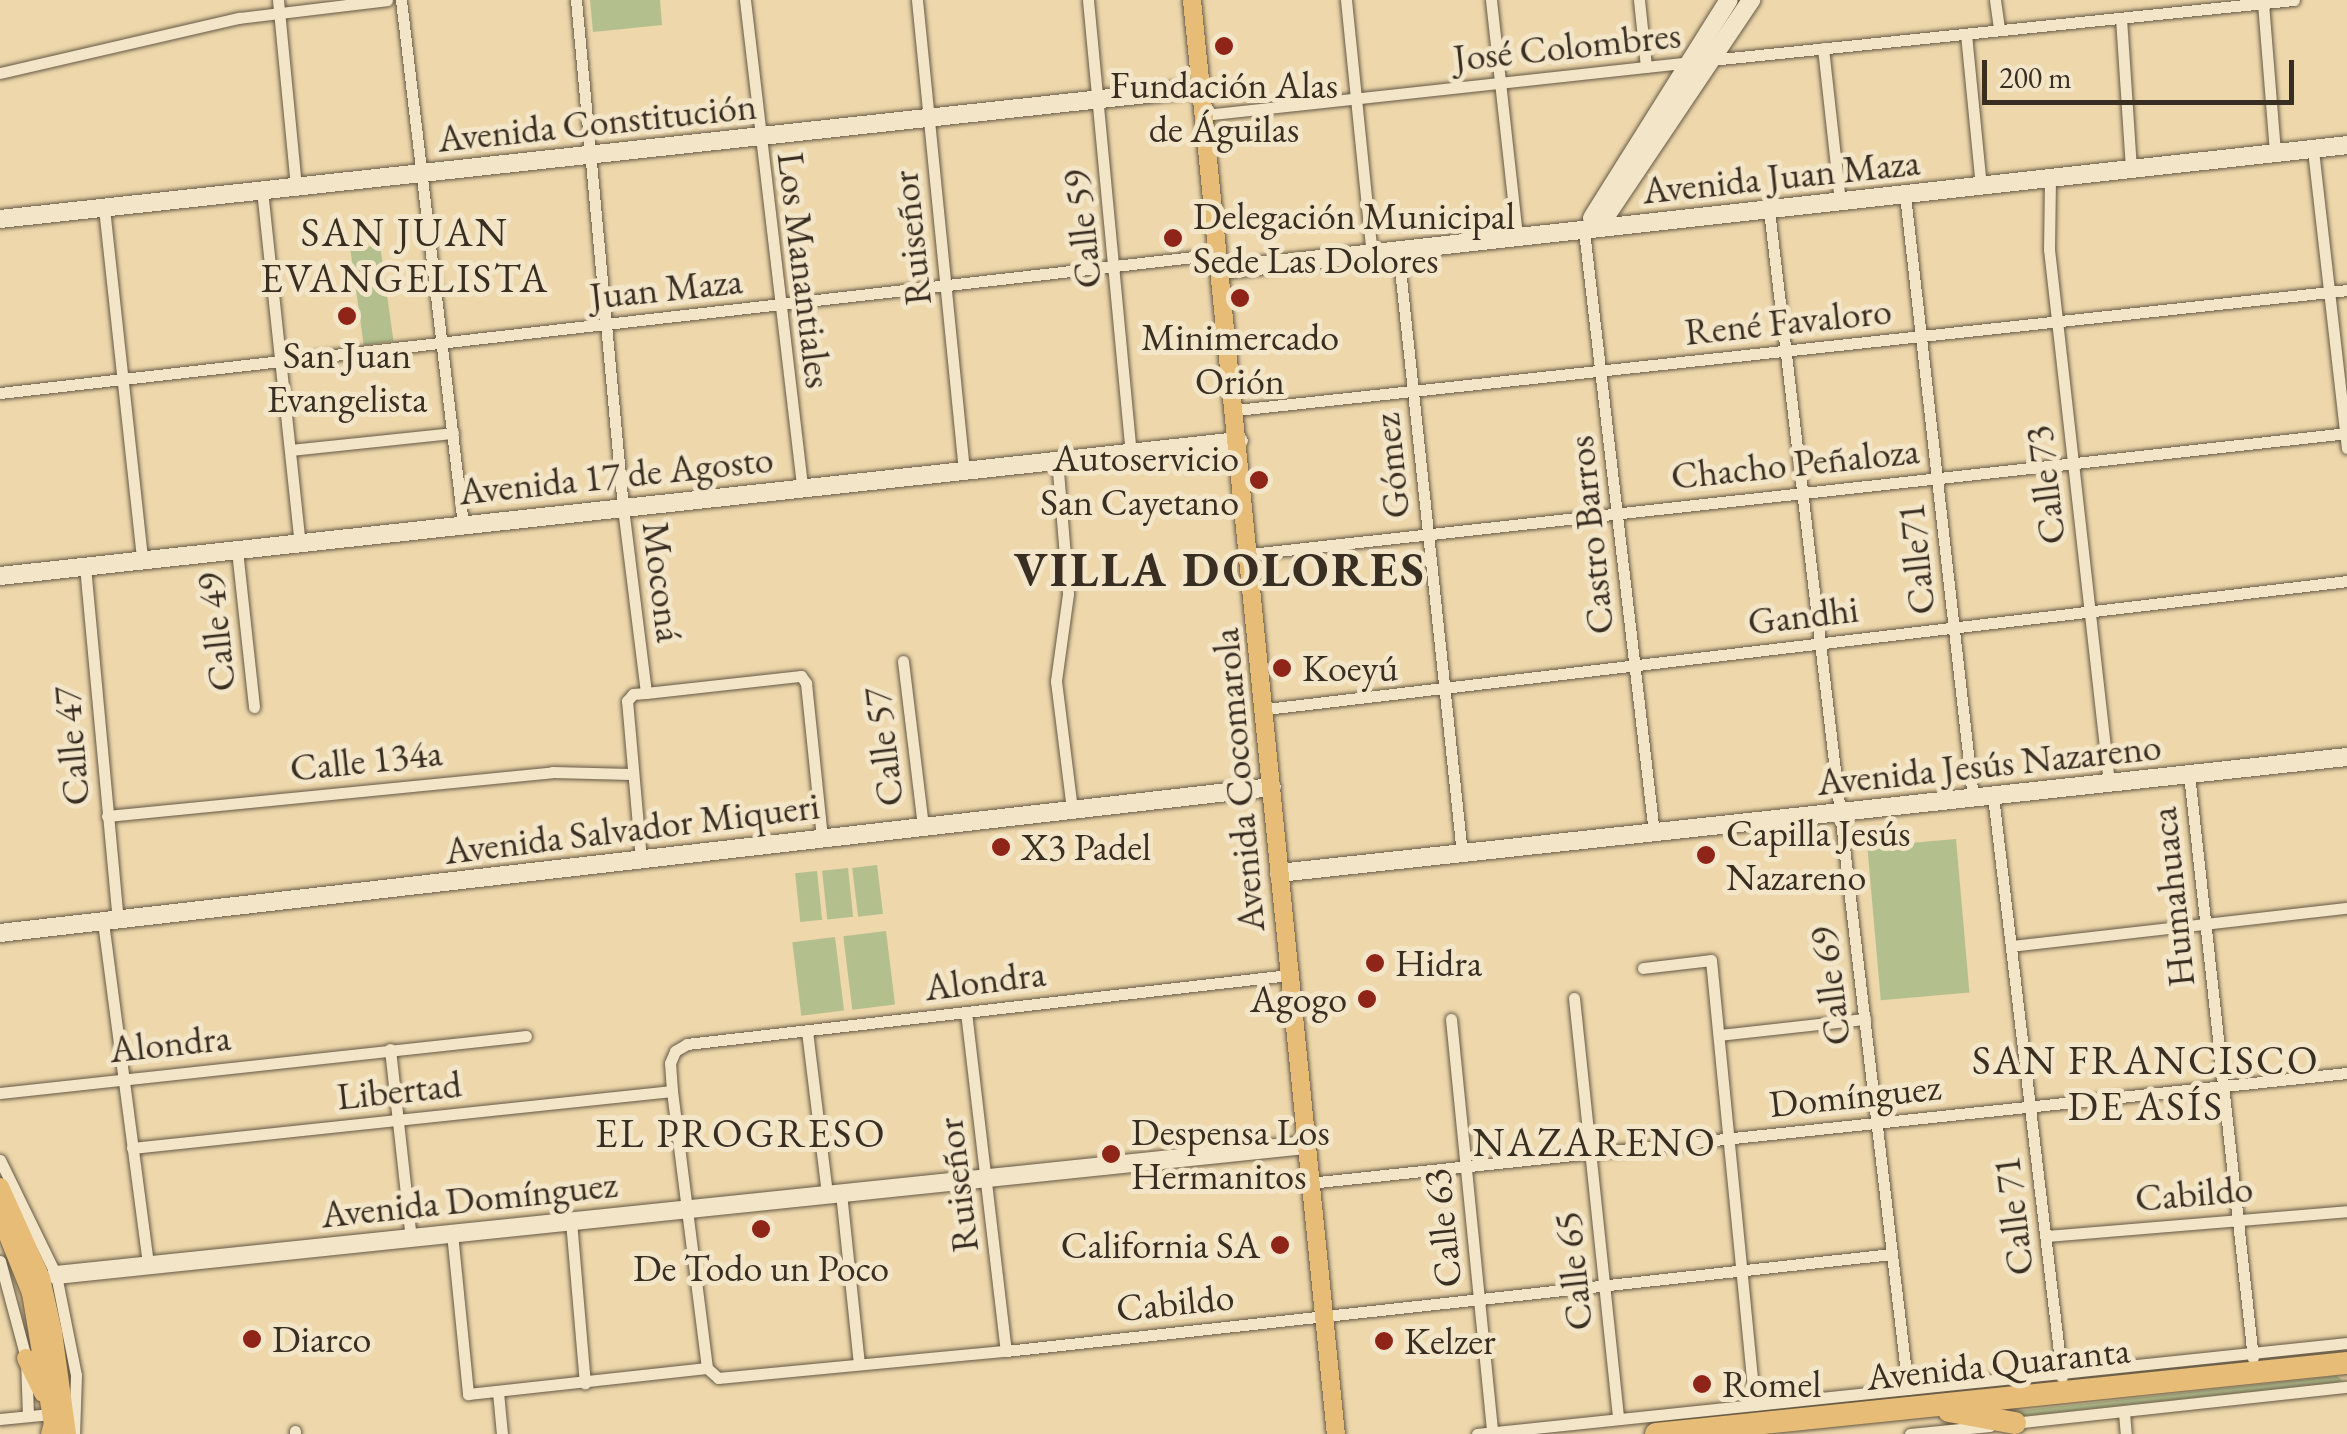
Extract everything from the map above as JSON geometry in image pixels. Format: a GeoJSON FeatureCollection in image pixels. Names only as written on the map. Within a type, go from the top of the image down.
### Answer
{"type":"FeatureCollection","features":[{"type":"Feature","properties":{"kind":"highway","name":"Avenida Quaranta"},"geometry":{"type":"LineString","coordinates":[[1656,1434],[2062,1382],[2253,1363],[2347,1362]]}},
{"type":"Feature","properties":{"kind":"highway"},"geometry":{"type":"LineString","coordinates":[[1914,1398],[2015,1423]]}},
{"type":"Feature","properties":{"kind":"main road","name":"Avenida Cocomarola"},"geometry":{"type":"LineString","coordinates":[[1192,0],[1336,1434]]}},
{"type":"Feature","properties":{"kind":"main road"},"geometry":{"type":"LineString","coordinates":[[1591,230],[1686,62],[1729,0]]}},
{"type":"Feature","properties":{"kind":"main road"},"geometry":{"type":"LineString","coordinates":[[1591,230],[1750,0]]}},
{"type":"Feature","properties":{"kind":"main road","name":"Avenida Constitución"},"geometry":{"type":"LineString","coordinates":[[0,219],[1202,88]]}},
{"type":"Feature","properties":{"kind":"main road","name":"Avenida Juan Maza"},"geometry":{"type":"LineString","coordinates":[[1220,262],[1372,254],[2347,146]]}},
{"type":"Feature","properties":{"kind":"main road","name":"Avenida 17 de Agosto"},"geometry":{"type":"LineString","coordinates":[[0,576],[1239,441]]}},
{"type":"Feature","properties":{"kind":"main road","name":"Avenida Jesús Nazareno"},"geometry":{"type":"LineString","coordinates":[[1279,873],[2347,757]]}},
{"type":"Feature","properties":{"kind":"main road","name":"Avenida Salvador Miqueri"},"geometry":{"type":"LineString","coordinates":[[0,932],[1272,787]]}},
{"type":"Feature","properties":{"kind":"main road","name":"Avenida Domínguez"},"geometry":{"type":"LineString","coordinates":[[56,1275],[1305,1145]]}},
{"type":"Feature","properties":{"kind":"main road"},"geometry":{"type":"LineString","coordinates":[[0,1187],[41,1278],[71,1434]]}},
{"type":"Feature","properties":{"kind":"main road"},"geometry":{"type":"LineString","coordinates":[[0,1216],[31,1294],[50,1409],[50,1434]]}},
{"type":"Feature","properties":{"kind":"main road"},"geometry":{"type":"LineString","coordinates":[[26,1358],[50,1409]]}},
{"type":"Feature","properties":{"kind":"street"},"geometry":{"type":"LineString","coordinates":[[0,73],[279,6],[387,0]]}},
{"type":"Feature","properties":{"kind":"street"},"geometry":{"type":"LineString","coordinates":[[401,0],[463,525]]}},
{"type":"Feature","properties":{"kind":"street","name":"Moconá"},"geometry":{"type":"LineString","coordinates":[[576,0],[640,694],[627,701],[642,860]]}},
{"type":"Feature","properties":{"kind":"street","name":"Los Manantiales"},"geometry":{"type":"LineString","coordinates":[[744,0],[802,488]]}},
{"type":"Feature","properties":{"kind":"street","name":"Ruiseñor"},"geometry":{"type":"LineString","coordinates":[[917,0],[964,470]]}},
{"type":"Feature","properties":{"kind":"street","name":"Calle 59"},"geometry":{"type":"LineString","coordinates":[[1088,0],[1131,452]]}},
{"type":"Feature","properties":{"kind":"street"},"geometry":{"type":"LineString","coordinates":[[1346,0],[1372,254]]}},
{"type":"Feature","properties":{"kind":"street"},"geometry":{"type":"LineString","coordinates":[[1492,0],[1517,237]]}},
{"type":"Feature","properties":{"kind":"street"},"geometry":{"type":"LineString","coordinates":[[1639,0],[1646,67]]}},
{"type":"Feature","properties":{"kind":"street"},"geometry":{"type":"LineString","coordinates":[[1996,0],[1999,30]]}},
{"type":"Feature","properties":{"kind":"street","name":"José Colombres"},"geometry":{"type":"LineString","coordinates":[[1204,115],[2121,18],[2180,6],[2294,0]]}},
{"type":"Feature","properties":{"kind":"street"},"geometry":{"type":"LineString","coordinates":[[2263,3],[2276,153]]}},
{"type":"Feature","properties":{"kind":"street"},"geometry":{"type":"LineString","coordinates":[[279,6],[296,187]]}},
{"type":"Feature","properties":{"kind":"street"},"geometry":{"type":"LineString","coordinates":[[2121,18],[2131,170]]}},
{"type":"Feature","properties":{"kind":"street"},"geometry":{"type":"LineString","coordinates":[[1966,34],[1981,186]]}},
{"type":"Feature","properties":{"kind":"street"},"geometry":{"type":"LineString","coordinates":[[1823,48],[1840,202]]}},
{"type":"Feature","properties":{"kind":"street"},"geometry":{"type":"LineString","coordinates":[[2313,150],[2347,448]]}},
{"type":"Feature","properties":{"kind":"street","name":"Calle 73"},"geometry":{"type":"LineString","coordinates":[[2050,179],[2049,248],[2056,322],[2109,783]]}},
{"type":"Feature","properties":{"kind":"street"},"geometry":{"type":"LineString","coordinates":[[262,190],[300,542]]}},
{"type":"Feature","properties":{"kind":"street","name":"Calle71"},"geometry":{"type":"LineString","coordinates":[[1906,195],[1973,798]]}},
{"type":"Feature","properties":{"kind":"street"},"geometry":{"type":"LineString","coordinates":[[104,208],[142,560]]}},
{"type":"Feature","properties":{"kind":"street","name":"Calle 69"},"geometry":{"type":"LineString","coordinates":[[1769,210],[1892,1254],[1914,1398]]}},
{"type":"Feature","properties":{"kind":"street","name":"Castro Barros"},"geometry":{"type":"LineString","coordinates":[[1591,230],[1602,372],[1654,833]]}},
{"type":"Feature","properties":{"kind":"street","name":"Gómez"},"geometry":{"type":"LineString","coordinates":[[1398,250],[1462,854]]}},
{"type":"Feature","properties":{"kind":"street","name":"Juan Maza"},"geometry":{"type":"LineString","coordinates":[[0,393],[280,358],[1116,266],[1220,262]]}},
{"type":"Feature","properties":{"kind":"street","name":"René Favaloro"},"geometry":{"type":"LineString","coordinates":[[1236,410],[2347,290]]}},
{"type":"Feature","properties":{"kind":"street"},"geometry":{"type":"LineString","coordinates":[[291,450],[453,433]]}},
{"type":"Feature","properties":{"kind":"street","name":"Chacho Peñaloza"},"geometry":{"type":"LineString","coordinates":[[1250,554],[2346,433]]}},
{"type":"Feature","properties":{"kind":"street"},"geometry":{"type":"LineString","coordinates":[[1057,459],[1068,594],[1056,682],[1072,810]]}},
{"type":"Feature","properties":{"kind":"street","name":"Calle 49"},"geometry":{"type":"LineString","coordinates":[[237,550],[254,707]]}},
{"type":"Feature","properties":{"kind":"street","name":"Calle 47"},"geometry":{"type":"LineString","coordinates":[[85,566],[107,816],[123,1078],[148,1265]]}},
{"type":"Feature","properties":{"kind":"street","name":"Gandhi"},"geometry":{"type":"LineString","coordinates":[[1266,709],[2347,581]]}},
{"type":"Feature","properties":{"kind":"street","name":"Calle 57"},"geometry":{"type":"LineString","coordinates":[[903,661],[922,827]]}},
{"type":"Feature","properties":{"kind":"street"},"geometry":{"type":"LineString","coordinates":[[640,694],[801,676],[806,683],[822,840]]}},
{"type":"Feature","properties":{"kind":"street","name":"Calle 134a"},"geometry":{"type":"LineString","coordinates":[[107,816],[552,772],[631,774]]}},
{"type":"Feature","properties":{"kind":"street","name":"Humahuaca"},"geometry":{"type":"LineString","coordinates":[[2189,774],[2253,1363]]}},
{"type":"Feature","properties":{"kind":"street","name":"Calle 71"},"geometry":{"type":"LineString","coordinates":[[1993,796],[2062,1382]]}},
{"type":"Feature","properties":{"kind":"street"},"geometry":{"type":"LineString","coordinates":[[2011,946],[2347,908]]}},
{"type":"Feature","properties":{"kind":"street"},"geometry":{"type":"LineString","coordinates":[[1643,968],[1711,960],[1755,1405]]}},
{"type":"Feature","properties":{"kind":"street","name":"Alondra"},"geometry":{"type":"LineString","coordinates":[[672,1091],[670,1063],[675,1051],[688,1044],[1289,975]]}},
{"type":"Feature","properties":{"kind":"street","name":"Calle 65"},"geometry":{"type":"LineString","coordinates":[[1574,998],[1618,1419]]}},
{"type":"Feature","properties":{"kind":"street","name":"Ruiseñor"},"geometry":{"type":"LineString","coordinates":[[966,1012],[1006,1351]]}},
{"type":"Feature","properties":{"kind":"street","name":"Calle 63"},"geometry":{"type":"LineString","coordinates":[[1451,1019],[1480,1300],[1481,1434]]}},
{"type":"Feature","properties":{"kind":"street"},"geometry":{"type":"LineString","coordinates":[[1719,1035],[1865,1020]]}},
{"type":"Feature","properties":{"kind":"street"},"geometry":{"type":"LineString","coordinates":[[807,1031],[859,1363]]}},
{"type":"Feature","properties":{"kind":"street","name":"Alondra"},"geometry":{"type":"LineString","coordinates":[[0,1094],[526,1036]]}},
{"type":"Feature","properties":{"kind":"street"},"geometry":{"type":"LineString","coordinates":[[390,1049],[410,1238]]}},
{"type":"Feature","properties":{"kind":"street","name":"Domínguez"},"geometry":{"type":"LineString","coordinates":[[1309,1183],[2347,1073]]}},
{"type":"Feature","properties":{"kind":"street"},"geometry":{"type":"LineString","coordinates":[[672,1091],[708,1368]]}},
{"type":"Feature","properties":{"kind":"street","name":"Libertad"},"geometry":{"type":"LineString","coordinates":[[132,1148],[672,1091]]}},
{"type":"Feature","properties":{"kind":"street"},"geometry":{"type":"LineString","coordinates":[[0,1160],[56,1275],[76,1375],[71,1434]]}},
{"type":"Feature","properties":{"kind":"street","name":"Cabildo"},"geometry":{"type":"LineString","coordinates":[[2046,1236],[2347,1211]]}},
{"type":"Feature","properties":{"kind":"street"},"geometry":{"type":"LineString","coordinates":[[571,1221],[585,1383]]}},
{"type":"Feature","properties":{"kind":"street","name":"Cabildo"},"geometry":{"type":"LineString","coordinates":[[452,1234],[468,1394],[708,1368],[718,1378],[1006,1351],[1892,1254]]}},
{"type":"Feature","properties":{"kind":"street"},"geometry":{"type":"LineString","coordinates":[[0,1261],[26,1358],[28,1416]]}},
{"type":"Feature","properties":{"kind":"street"},"geometry":{"type":"LineString","coordinates":[[2253,1363],[2347,1343]]}},
{"type":"Feature","properties":{"kind":"street"},"geometry":{"type":"LineString","coordinates":[[1910,1434],[2347,1388]]}},
{"type":"Feature","properties":{"kind":"street"},"geometry":{"type":"LineString","coordinates":[[498,1392],[502,1434]]}},
{"type":"Feature","properties":{"kind":"street"},"geometry":{"type":"LineString","coordinates":[[1481,1434],[1755,1405],[1794,1418]]}},
{"type":"Feature","properties":{"kind":"street"},"geometry":{"type":"LineString","coordinates":[[0,1419],[50,1409]]}},
{"type":"Feature","properties":{"kind":"street"},"geometry":{"type":"LineString","coordinates":[[2124,1414],[2126,1434]]}},
{"type":"Feature","properties":{"kind":"green space"},"geometry":{"type":"Polygon","coordinates":[[[590,0],[660,0],[662,25],[593,32],[590,0]]]}},
{"type":"Feature","properties":{"kind":"green space"},"geometry":{"type":"Polygon","coordinates":[[[380,245],[393,341],[364,345],[350,249],[380,245]]]}},
{"type":"Feature","properties":{"kind":"green space"},"geometry":{"type":"Polygon","coordinates":[[[1956,839],[1969,992],[1881,1000],[1867,847],[1956,839]]]}},
{"type":"Feature","properties":{"kind":"green space"},"geometry":{"type":"Polygon","coordinates":[[[877,865],[883,914],[858,917],[852,868],[877,865]]]}},
{"type":"Feature","properties":{"kind":"green space"},"geometry":{"type":"Polygon","coordinates":[[[848,868],[853,917],[827,919],[822,871],[848,868]]]}},
{"type":"Feature","properties":{"kind":"green space"},"geometry":{"type":"Polygon","coordinates":[[[817,871],[822,920],[800,922],[795,873],[817,871]]]}},
{"type":"Feature","properties":{"kind":"green space"},"geometry":{"type":"Polygon","coordinates":[[[886,931],[895,1004],[852,1010],[843,936],[886,931]]]}},
{"type":"Feature","properties":{"kind":"green space"},"geometry":{"type":"Polygon","coordinates":[[[835,937],[844,1010],[801,1016],[792,942],[835,937]]]}},
{"type":"Feature","properties":{"kind":"green space"},"geometry":{"type":"Polygon","coordinates":[[[2337,1376],[2342,1380],[2014,1417],[1978,1415],[2337,1376]]]}},
{"type":"Feature","properties":{"kind":"place","name":"Fundación Alas de Águilas"},"geometry":{"type":"Point","coordinates":[1224,46]}},
{"type":"Feature","properties":{"kind":"place","name":"Delegación Municipal Sede Las Dolores"},"geometry":{"type":"Point","coordinates":[1173,238]}},
{"type":"Feature","properties":{"kind":"place","name":"Minimercado Orión"},"geometry":{"type":"Point","coordinates":[1240,298]}},
{"type":"Feature","properties":{"kind":"place","name":"San Juan Evangelista"},"geometry":{"type":"Point","coordinates":[347,316]}},
{"type":"Feature","properties":{"kind":"place","name":"Autoservicio San Cayetano"},"geometry":{"type":"Point","coordinates":[1259,480]}},
{"type":"Feature","properties":{"kind":"place","name":"Koeyú"},"geometry":{"type":"Point","coordinates":[1282,668]}},
{"type":"Feature","properties":{"kind":"place","name":"X3 Padel"},"geometry":{"type":"Point","coordinates":[1001,847]}},
{"type":"Feature","properties":{"kind":"place","name":"Capilla Jesús Nazareno"},"geometry":{"type":"Point","coordinates":[1706,855]}},
{"type":"Feature","properties":{"kind":"place","name":"Hidra"},"geometry":{"type":"Point","coordinates":[1375,963]}},
{"type":"Feature","properties":{"kind":"place","name":"Agogo"},"geometry":{"type":"Point","coordinates":[1367,999]}},
{"type":"Feature","properties":{"kind":"place","name":"Despensa Los Hermanitos"},"geometry":{"type":"Point","coordinates":[1111,1154]}},
{"type":"Feature","properties":{"kind":"place","name":"De Todo un Poco"},"geometry":{"type":"Point","coordinates":[761,1229]}},
{"type":"Feature","properties":{"kind":"place","name":"California SA"},"geometry":{"type":"Point","coordinates":[1280,1245]}},
{"type":"Feature","properties":{"kind":"place","name":"Diarco"},"geometry":{"type":"Point","coordinates":[252,1339]}},
{"type":"Feature","properties":{"kind":"place","name":"Kelzer"},"geometry":{"type":"Point","coordinates":[1384,1341]}},
{"type":"Feature","properties":{"kind":"place","name":"Romel"},"geometry":{"type":"Point","coordinates":[1702,1384]}},
{"type":"Feature","properties":{"kind":"district","name":"SAN JUAN EVANGELISTA"},"geometry":{"type":"Point","coordinates":[405,255]}},
{"type":"Feature","properties":{"kind":"district","name":"VILLA DOLORES"},"geometry":{"type":"Point","coordinates":[1220,570]}},
{"type":"Feature","properties":{"kind":"district","name":"SAN FRANCISCO DE ASÍS"},"geometry":{"type":"Point","coordinates":[2146,1083]}},
{"type":"Feature","properties":{"kind":"district","name":"EL PROGRESO"},"geometry":{"type":"Point","coordinates":[741,1133]}},
{"type":"Feature","properties":{"kind":"district","name":"NAZARENO"},"geometry":{"type":"Point","coordinates":[1595,1142]}}]}
